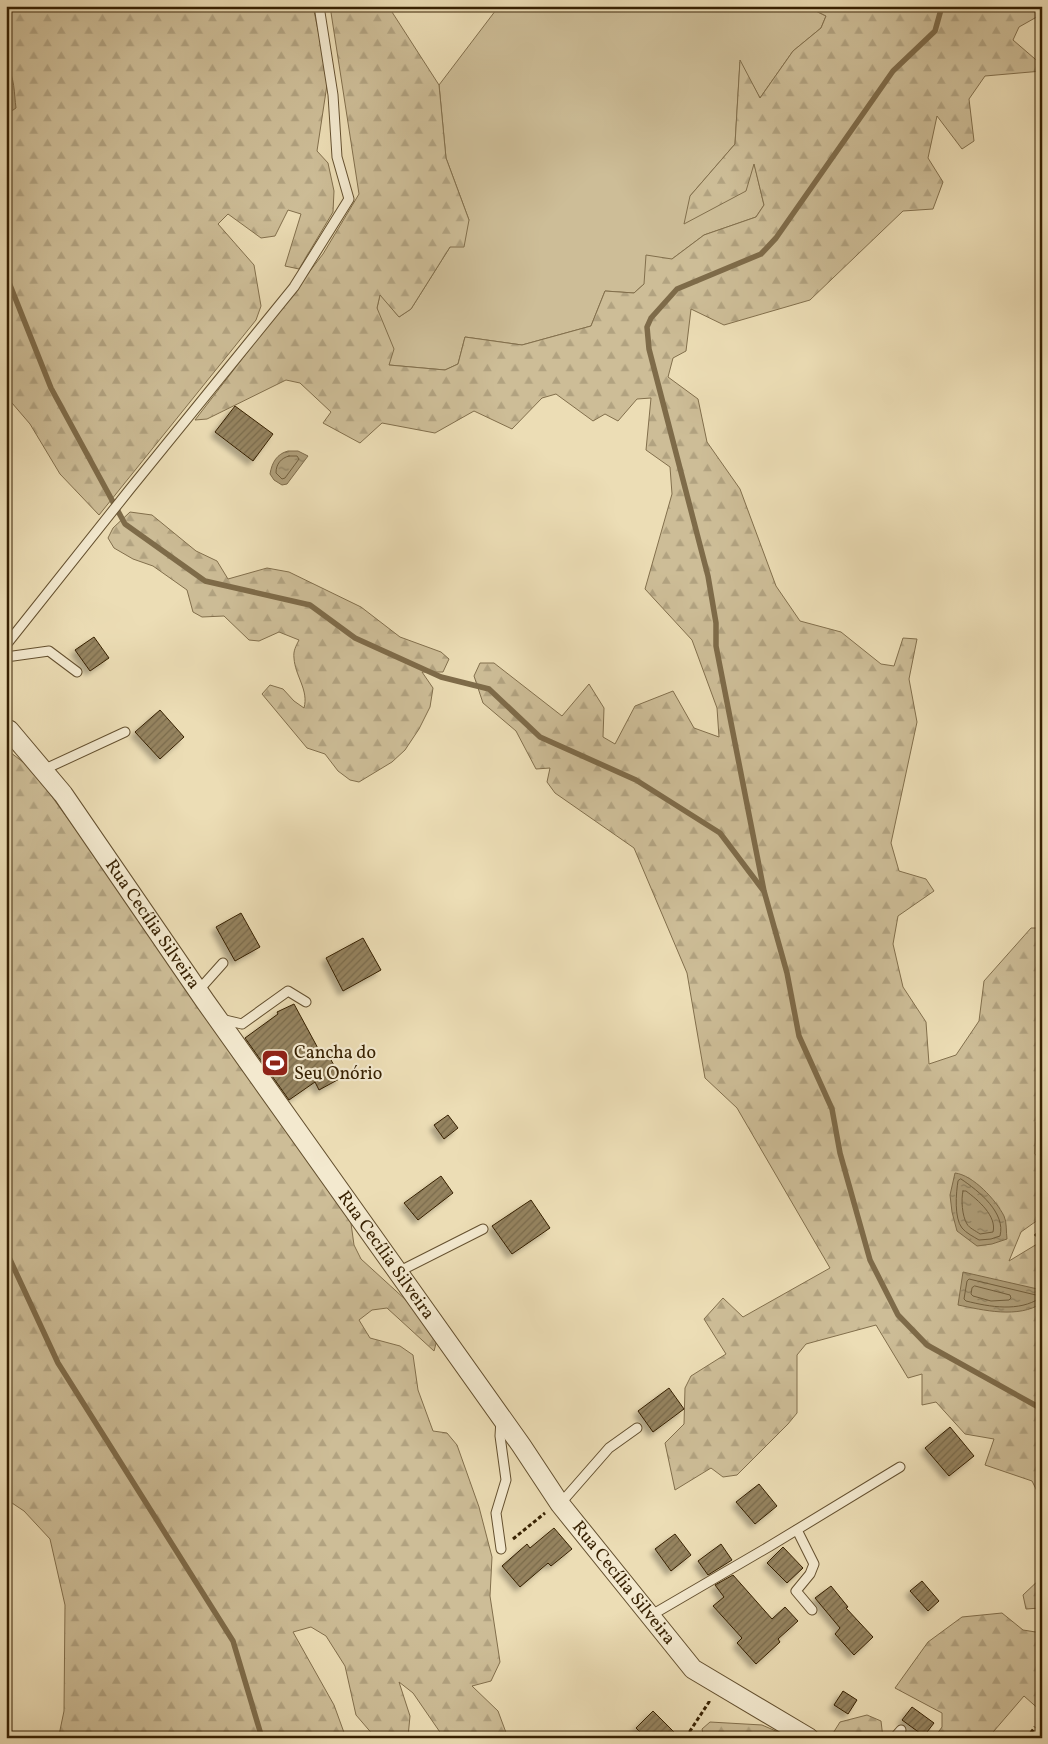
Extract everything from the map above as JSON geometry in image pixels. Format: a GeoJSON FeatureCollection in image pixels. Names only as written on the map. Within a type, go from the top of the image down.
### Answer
{"type":"FeatureCollection","features":[{"type":"Feature","properties":{"kind":"street","name":"Rua Cecília Silveira"},"geometry":{"type":"LineString","coordinates":[[6,729],[9,730],[63,794],[217,1018],[501,1417],[560,1504],[693,1669],[809,1738]]}},
{"type":"Feature","properties":{"kind":"lane"},"geometry":{"type":"LineString","coordinates":[[6,645],[294,287],[349,199],[337,157],[334,95],[319,6]]}},
{"type":"Feature","properties":{"kind":"lane"},"geometry":{"type":"LineString","coordinates":[[6,657],[49,651],[77,672]]}},
{"type":"Feature","properties":{"kind":"lane"},"geometry":{"type":"LineString","coordinates":[[43,770],[125,732]]}},
{"type":"Feature","properties":{"kind":"lane"},"geometry":{"type":"LineString","coordinates":[[198,990],[223,964]]}},
{"type":"Feature","properties":{"kind":"lane"},"geometry":{"type":"LineString","coordinates":[[217,1018],[242,1024],[288,990],[306,1002]]}},
{"type":"Feature","properties":{"kind":"lane"},"geometry":{"type":"LineString","coordinates":[[398,1272],[483,1229]]}},
{"type":"Feature","properties":{"kind":"lane"},"geometry":{"type":"LineString","coordinates":[[501,1417],[500,1436],[506,1480],[496,1513],[501,1549]]}},
{"type":"Feature","properties":{"kind":"lane"},"geometry":{"type":"LineString","coordinates":[[560,1504],[609,1448],[637,1428]]}},
{"type":"Feature","properties":{"kind":"lane"},"geometry":{"type":"LineString","coordinates":[[650,1616],[900,1467]]}},
{"type":"Feature","properties":{"kind":"lane"},"geometry":{"type":"LineString","coordinates":[[797,1530],[814,1564],[810,1574],[796,1591],[812,1610]]}},
{"type":"Feature","properties":{"kind":"path"},"geometry":{"type":"LineString","coordinates":[[1034,1236],[1042,1229]]}},
{"type":"Feature","properties":{"kind":"path"},"geometry":{"type":"LineString","coordinates":[[501,1549],[560,1504]]}},
{"type":"Feature","properties":{"kind":"path"},"geometry":{"type":"LineString","coordinates":[[692,1738],[690,1731],[709,1702],[707,1696]]}},
{"type":"Feature","properties":{"kind":"path"},"geometry":{"type":"LineString","coordinates":[[1027,1738],[1035,1726]]}},
{"type":"Feature","properties":{"kind":"green space"},"geometry":{"type":"Polygon","coordinates":[[[6,6],[313,6],[328,78],[317,151],[328,163],[334,191],[333,212],[299,269],[285,266],[301,214],[288,210],[275,236],[261,238],[228,214],[218,224],[254,265],[261,306],[256,320],[99,515],[60,474],[30,424],[6,396],[6,6]]]}},
{"type":"Feature","properties":{"kind":"green space"},"geometry":{"type":"Polygon","coordinates":[[[330,6],[394,6],[392,12],[439,85],[446,158],[469,220],[464,247],[450,247],[411,309],[399,317],[380,295],[377,308],[394,349],[389,365],[445,370],[458,364],[465,337],[522,345],[591,326],[605,291],[634,293],[644,284],[646,255],[672,259],[704,235],[756,217],[764,205],[754,164],[746,191],[684,224],[690,196],[735,144],[740,60],[760,98],[793,51],[821,28],[826,16],[814,10],[811,6],[1042,6],[1042,14],[1019,27],[1013,40],[1042,65],[1042,71],[985,76],[969,99],[974,141],[962,149],[937,116],[928,158],[943,182],[933,209],[903,211],[810,300],[724,325],[691,309],[686,351],[673,358],[668,377],[698,399],[707,442],[740,489],[776,586],[800,621],[841,632],[881,664],[894,666],[903,638],[917,639],[909,679],[917,722],[891,843],[899,871],[926,879],[934,891],[898,916],[893,944],[903,987],[926,1022],[929,1064],[956,1055],[979,1021],[984,981],[1031,928],[1042,928],[1042,1115],[1036,1122],[1035,1154],[1042,1163],[1042,1217],[1021,1232],[1009,1261],[1042,1241],[1042,1501],[1032,1481],[985,1465],[994,1439],[965,1434],[936,1402],[922,1405],[922,1374],[908,1378],[876,1325],[806,1344],[797,1355],[797,1413],[788,1424],[737,1475],[723,1477],[711,1468],[675,1490],[665,1443],[684,1424],[685,1388],[691,1376],[726,1354],[704,1319],[723,1298],[743,1317],[830,1268],[737,1108],[705,1078],[687,973],[634,848],[555,793],[547,782],[550,768],[536,769],[516,731],[483,703],[474,676],[480,663],[494,663],[562,716],[589,684],[604,708],[603,737],[615,744],[635,706],[673,691],[694,728],[719,737],[717,708],[692,640],[645,589],[672,494],[670,467],[646,450],[651,398],[637,399],[618,421],[605,414],[593,421],[556,394],[542,398],[512,429],[474,411],[435,433],[382,423],[360,443],[323,423],[331,412],[300,383],[286,380],[207,419],[195,420],[323,254],[359,194],[330,6]]]}},
{"type":"Feature","properties":{"kind":"green space"},"geometry":{"type":"Polygon","coordinates":[[[499,6],[811,6],[814,10],[826,16],[821,28],[793,51],[760,98],[740,62],[735,144],[690,196],[754,163],[764,205],[756,217],[704,235],[672,259],[634,293],[605,291],[591,326],[522,345],[465,337],[458,364],[445,370],[389,365],[377,308],[380,294],[399,317],[411,309],[469,220],[446,158],[439,85],[499,6]]]}},
{"type":"Feature","properties":{"kind":"green space"},"geometry":{"type":"Polygon","coordinates":[[[130,512],[152,515],[196,551],[217,561],[228,579],[267,568],[289,572],[361,607],[400,637],[441,652],[449,659],[443,672],[422,672],[433,688],[430,707],[419,729],[405,750],[392,762],[359,782],[350,780],[338,771],[325,754],[307,748],[262,694],[270,685],[283,689],[294,701],[304,708],[305,695],[295,665],[294,655],[299,640],[279,632],[259,641],[249,640],[224,616],[202,617],[193,612],[187,590],[153,566],[133,559],[114,548],[108,538],[113,528],[130,512]]]}},
{"type":"Feature","properties":{"kind":"green space"},"geometry":{"type":"Polygon","coordinates":[[[6,749],[32,769],[349,1209],[354,1245],[361,1259],[430,1322],[438,1336],[434,1351],[387,1308],[372,1310],[359,1320],[370,1338],[400,1346],[413,1355],[418,1390],[433,1431],[447,1433],[457,1445],[479,1507],[492,1557],[490,1596],[500,1662],[491,1681],[472,1686],[498,1711],[508,1738],[444,1738],[413,1693],[399,1682],[410,1716],[408,1737],[374,1736],[356,1715],[345,1666],[326,1636],[311,1627],[293,1632],[334,1705],[346,1738],[50,1738],[59,1735],[64,1711],[65,1605],[50,1539],[24,1511],[6,1499],[6,749]]]}},
{"type":"Feature","properties":{"kind":"green space"},"geometry":{"type":"Polygon","coordinates":[[[1042,1577],[1042,1611],[1040,1608],[1026,1609],[1023,1595],[1042,1577]]]}},
{"type":"Feature","properties":{"kind":"green space"},"geometry":{"type":"Polygon","coordinates":[[[1002,1613],[1023,1630],[1042,1633],[1042,1712],[1024,1696],[988,1738],[934,1738],[942,1727],[942,1713],[895,1688],[928,1642],[962,1617],[1002,1613]]]}},
{"type":"Feature","properties":{"kind":"green space"},"geometry":{"type":"Polygon","coordinates":[[[867,1715],[881,1721],[883,1738],[830,1738],[840,1722],[867,1715]]]}},
{"type":"Feature","properties":{"kind":"green space"},"geometry":{"type":"Polygon","coordinates":[[[710,1722],[762,1725],[792,1738],[704,1738],[702,1729],[710,1722]]]}},
{"type":"Feature","properties":{"kind":"water"},"geometry":{"type":"Polygon","coordinates":[[[6,65],[13,80],[16,108],[6,115],[6,65]]]}},
{"type":"Feature","properties":{"kind":"water"},"geometry":{"type":"Polygon","coordinates":[[[288,451],[298,451],[308,456],[287,484],[282,485],[274,480],[270,474],[276,459],[288,451]]]}},
{"type":"Feature","properties":{"kind":"water"},"geometry":{"type":"Polygon","coordinates":[[[955,1173],[969,1178],[976,1183],[996,1203],[1005,1218],[1007,1239],[977,1246],[957,1231],[950,1195],[955,1173]]]}},
{"type":"Feature","properties":{"kind":"water"},"geometry":{"type":"Polygon","coordinates":[[[963,1272],[1042,1290],[1042,1303],[1033,1308],[1011,1312],[989,1311],[958,1305],[963,1272]]]}},
{"type":"Feature","properties":{"kind":"water"},"geometry":{"type":"Polygon","coordinates":[[[1042,1377],[1042,1419],[1037,1404],[1038,1381],[1042,1377]]]}},
{"type":"Feature","properties":{"kind":"building"},"geometry":{"type":"Polygon","coordinates":[[[235,406],[273,434],[253,461],[215,432],[235,406]]]}},
{"type":"Feature","properties":{"kind":"building"},"geometry":{"type":"Polygon","coordinates":[[[94,637],[109,658],[90,671],[75,650],[94,637]]]}},
{"type":"Feature","properties":{"kind":"building"},"geometry":{"type":"Polygon","coordinates":[[[160,710],[184,737],[160,759],[135,732],[160,710]]]}},
{"type":"Feature","properties":{"kind":"building"},"geometry":{"type":"Polygon","coordinates":[[[241,913],[260,947],[235,961],[216,927],[241,913]]]}},
{"type":"Feature","properties":{"kind":"building"},"geometry":{"type":"Polygon","coordinates":[[[363,938],[381,970],[343,991],[326,958],[363,938]]]}},
{"type":"Feature","properties":{"kind":"building"},"geometry":{"type":"Polygon","coordinates":[[[294,1004],[320,1052],[325,1049],[341,1078],[319,1090],[315,1082],[289,1100],[245,1038],[278,1014],[277,1012],[294,1004]]]}},
{"type":"Feature","properties":{"kind":"building"},"geometry":{"type":"Polygon","coordinates":[[[448,1115],[458,1128],[444,1139],[434,1125],[448,1115]]]}},
{"type":"Feature","properties":{"kind":"building"},"geometry":{"type":"Polygon","coordinates":[[[441,1176],[453,1193],[418,1220],[404,1203],[441,1176]]]}},
{"type":"Feature","properties":{"kind":"building"},"geometry":{"type":"Polygon","coordinates":[[[531,1200],[550,1228],[512,1254],[492,1226],[531,1200]]]}},
{"type":"Feature","properties":{"kind":"building"},"geometry":{"type":"Polygon","coordinates":[[[669,1388],[684,1409],[653,1432],[638,1411],[669,1388]]]}},
{"type":"Feature","properties":{"kind":"building"},"geometry":{"type":"Polygon","coordinates":[[[950,1427],[974,1456],[949,1476],[925,1448],[950,1427]]]}},
{"type":"Feature","properties":{"kind":"building"},"geometry":{"type":"Polygon","coordinates":[[[759,1484],[777,1506],[755,1524],[736,1502],[759,1484]]]}},
{"type":"Feature","properties":{"kind":"building"},"geometry":{"type":"Polygon","coordinates":[[[554,1528],[572,1549],[551,1566],[548,1563],[520,1587],[502,1566],[527,1544],[530,1548],[554,1528]]]}},
{"type":"Feature","properties":{"kind":"building"},"geometry":{"type":"Polygon","coordinates":[[[675,1534],[691,1555],[671,1571],[655,1549],[675,1534]]]}},
{"type":"Feature","properties":{"kind":"building"},"geometry":{"type":"Polygon","coordinates":[[[721,1544],[732,1560],[708,1575],[698,1561],[721,1544]]]}},
{"type":"Feature","properties":{"kind":"building"},"geometry":{"type":"Polygon","coordinates":[[[783,1547],[803,1568],[787,1583],[767,1563],[783,1547]]]}},
{"type":"Feature","properties":{"kind":"building"},"geometry":{"type":"Polygon","coordinates":[[[733,1575],[772,1619],[785,1607],[798,1621],[778,1639],[780,1642],[756,1664],[737,1643],[742,1638],[713,1606],[724,1597],[715,1585],[733,1575]]]}},
{"type":"Feature","properties":{"kind":"building"},"geometry":{"type":"Polygon","coordinates":[[[922,1581],[939,1601],[928,1611],[910,1591],[922,1581]]]}},
{"type":"Feature","properties":{"kind":"building"},"geometry":{"type":"Polygon","coordinates":[[[831,1586],[848,1607],[846,1608],[873,1637],[854,1655],[835,1634],[840,1628],[815,1598],[831,1586]]]}},
{"type":"Feature","properties":{"kind":"building"},"geometry":{"type":"Polygon","coordinates":[[[843,1691],[857,1700],[848,1714],[834,1705],[843,1691]]]}},
{"type":"Feature","properties":{"kind":"building"},"geometry":{"type":"Polygon","coordinates":[[[912,1707],[934,1723],[924,1736],[902,1720],[912,1707]]]}},
{"type":"Feature","properties":{"kind":"building"},"geometry":{"type":"Polygon","coordinates":[[[653,1711],[680,1738],[646,1738],[636,1728],[653,1711]]]}},
{"type":"Feature","properties":{"kind":"waterway"},"geometry":{"type":"LineString","coordinates":[[942,6],[935,31],[893,71],[776,238],[761,254],[677,289],[651,318],[647,327],[649,349],[708,576],[716,623],[716,646],[764,891],[787,973],[799,1036],[832,1109],[840,1153],[870,1260],[898,1315],[927,1345],[1042,1409]]}},
{"type":"Feature","properties":{"kind":"waterway"},"geometry":{"type":"LineString","coordinates":[[6,275],[51,388],[125,524],[205,581],[310,605],[355,638],[441,677],[489,689],[540,737],[636,780],[720,833],[763,890]]}},
{"type":"Feature","properties":{"kind":"waterway"},"geometry":{"type":"LineString","coordinates":[[6,1251],[58,1363],[233,1641],[262,1738]]}},
{"type":"Feature","properties":{"kind":"place","name":"Cancha do Seu Onório"},"geometry":{"type":"Point","coordinates":[275,1063]}}]}
